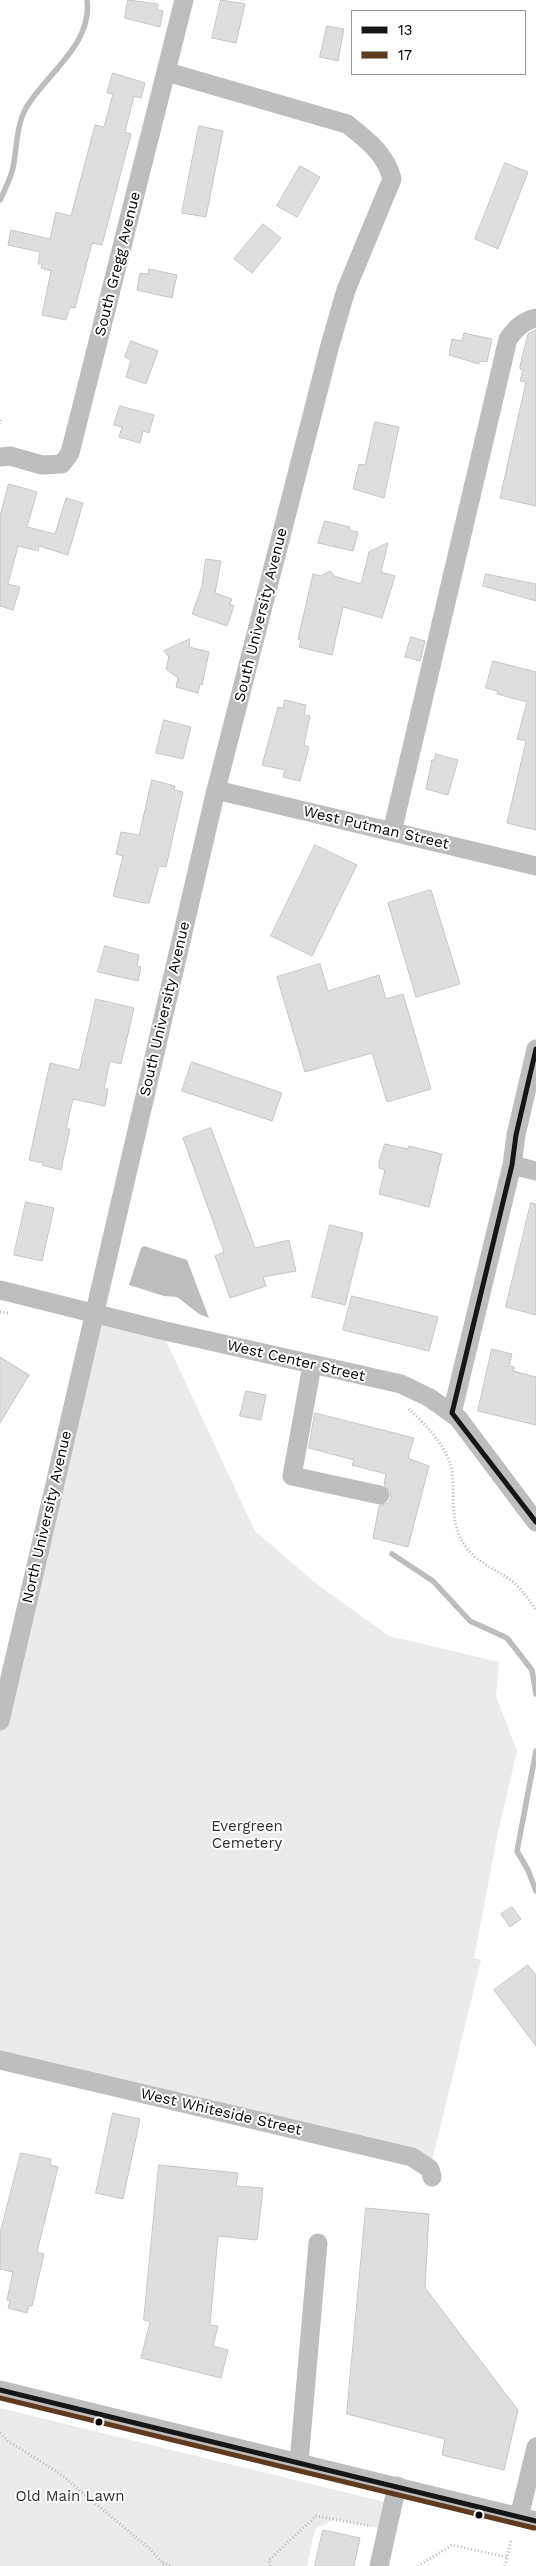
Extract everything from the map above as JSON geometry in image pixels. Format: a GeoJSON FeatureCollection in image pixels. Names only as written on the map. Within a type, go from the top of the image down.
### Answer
{"type":"FeatureCollection","features":[{"type":"Feature","properties":{"kind":"street","name":"South Gregg Avenue"},"geometry":{"type":"LineString","coordinates":[[0,457],[10,456],[42,464],[62,464],[70,453],[184,0]]}},
{"type":"Feature","properties":{"kind":"street","name":"South University Avenue"},"geometry":{"type":"LineString","coordinates":[[94,1313],[216,790],[330,345],[346,290],[392,179],[389,166],[369,141],[348,124],[167,72]]}},
{"type":"Feature","properties":{"kind":"street"},"geometry":{"type":"LineString","coordinates":[[392,832],[508,339],[515,328],[527,320],[536,318]]}},
{"type":"Feature","properties":{"kind":"street","name":"West Putman Street"},"geometry":{"type":"LineString","coordinates":[[216,790],[536,866]]}},
{"type":"Feature","properties":{"kind":"street"},"geometry":{"type":"LineString","coordinates":[[452,1413],[512,1165],[516,1135],[536,1050]]}},
{"type":"Feature","properties":{"kind":"street"},"geometry":{"type":"LineString","coordinates":[[512,1165],[536,1171]]}},
{"type":"Feature","properties":{"kind":"street","name":"West Center Street"},"geometry":{"type":"LineString","coordinates":[[0,1290],[312,1365],[401,1384],[452,1413],[536,1522]]}},
{"type":"Feature","properties":{"kind":"street","name":"North University Avenue"},"geometry":{"type":"LineString","coordinates":[[0,1718],[94,1313]]}},
{"type":"Feature","properties":{"kind":"street"},"geometry":{"type":"LineString","coordinates":[[312,1365],[292,1476],[380,1495]]}},
{"type":"Feature","properties":{"kind":"street","name":"West Whiteside Street"},"geometry":{"type":"LineString","coordinates":[[0,2060],[412,2156],[430,2169],[432,2177]]}},
{"type":"Feature","properties":{"kind":"street"},"geometry":{"type":"LineString","coordinates":[[298,2462],[318,2243]]}},
{"type":"Feature","properties":{"kind":"street"},"geometry":{"type":"LineString","coordinates":[[0,2390],[528,2519],[536,2447]]}},
{"type":"Feature","properties":{"kind":"street"},"geometry":{"type":"LineString","coordinates":[[379,2566],[397,2486]]}},
{"type":"Feature","properties":{"kind":"path"},"geometry":{"type":"LineString","coordinates":[[0,2433],[8,2442],[58,2473],[165,2566]]}},
{"type":"Feature","properties":{"kind":"path"},"geometry":{"type":"LineString","coordinates":[[270,2566],[269,2560],[316,2516],[388,2530]]}},
{"type":"Feature","properties":{"kind":"path"},"geometry":{"type":"LineString","coordinates":[[505,2566],[511,2541]]}},
{"type":"Feature","properties":{"kind":"path"},"geometry":{"type":"LineString","coordinates":[[418,2566],[452,2545],[507,2557]]}},
{"type":"Feature","properties":{"kind":"path"},"geometry":{"type":"LineString","coordinates":[[159,2560],[171,2566]]}},
{"type":"Feature","properties":{"kind":"green space","name":"Evergreen Cemetery"},"geometry":{"type":"Polygon","coordinates":[[[94,1313],[161,1330],[255,1531],[318,1585],[389,1636],[499,1662],[496,1696],[517,1751],[498,1832],[474,1958],[481,1960],[430,2169],[0,2060],[0,1721],[94,1313]]]}},
{"type":"Feature","properties":{"kind":"green space","name":"Old Main Lawn"},"geometry":{"type":"Polygon","coordinates":[[[0,2408],[393,2504],[388,2530],[335,2519],[315,2529],[307,2566],[0,2566],[0,2408]]]}},
{"type":"Feature","properties":{"kind":"shaded area"},"geometry":{"type":"Polygon","coordinates":[[[144,1246],[187,1260],[209,1318],[199,1314],[177,1297],[164,1296],[129,1285],[141,1248],[144,1246]]]}},
{"type":"Feature","properties":{"kind":"building"},"geometry":{"type":"Polygon","coordinates":[[[128,0],[158,4],[157,10],[163,11],[160,27],[125,18],[128,0]]]}},
{"type":"Feature","properties":{"kind":"building"},"geometry":{"type":"Polygon","coordinates":[[[221,0],[245,4],[236,43],[212,38],[221,0]]]}},
{"type":"Feature","properties":{"kind":"building"},"geometry":{"type":"Polygon","coordinates":[[[327,26],[344,29],[338,61],[320,57],[327,26]]]}},
{"type":"Feature","properties":{"kind":"building"},"geometry":{"type":"Polygon","coordinates":[[[113,73],[145,83],[141,98],[134,96],[125,132],[131,134],[102,245],[92,243],[75,308],[70,307],[66,320],[42,315],[51,271],[41,268],[42,264],[38,264],[40,252],[8,245],[11,230],[50,239],[56,212],[71,216],[95,125],[104,127],[113,94],[107,93],[113,73]]]}},
{"type":"Feature","properties":{"kind":"building"},"geometry":{"type":"Polygon","coordinates":[[[199,126],[223,131],[206,217],[182,213],[199,126]]]}},
{"type":"Feature","properties":{"kind":"building"},"geometry":{"type":"Polygon","coordinates":[[[505,163],[528,172],[498,249],[475,239],[505,163]]]}},
{"type":"Feature","properties":{"kind":"building"},"geometry":{"type":"Polygon","coordinates":[[[300,166],[320,177],[297,217],[277,206],[300,166]]]}},
{"type":"Feature","properties":{"kind":"building"},"geometry":{"type":"Polygon","coordinates":[[[263,224],[281,238],[252,273],[234,259],[263,224]]]}},
{"type":"Feature","properties":{"kind":"building"},"geometry":{"type":"Polygon","coordinates":[[[149,269],[177,275],[172,298],[137,290],[140,273],[148,274],[149,269]]]}},
{"type":"Feature","properties":{"kind":"building"},"geometry":{"type":"Polygon","coordinates":[[[536,330],[536,506],[500,498],[526,382],[520,381],[523,370],[520,369],[520,366],[528,334],[536,330]]]}},
{"type":"Feature","properties":{"kind":"building"},"geometry":{"type":"Polygon","coordinates":[[[464,333],[492,339],[487,362],[479,361],[479,364],[449,355],[452,339],[462,341],[464,333]]]}},
{"type":"Feature","properties":{"kind":"building"},"geometry":{"type":"Polygon","coordinates":[[[131,341],[158,351],[146,384],[126,377],[131,360],[125,357],[131,341]]]}},
{"type":"Feature","properties":{"kind":"building"},"geometry":{"type":"Polygon","coordinates":[[[120,406],[154,415],[149,433],[143,431],[140,443],[119,437],[122,427],[114,425],[120,406]]]}},
{"type":"Feature","properties":{"kind":"building"},"geometry":{"type":"Polygon","coordinates":[[[375,422],[399,427],[384,498],[353,489],[359,464],[365,465],[375,422]]]}},
{"type":"Feature","properties":{"kind":"building"},"geometry":{"type":"Polygon","coordinates":[[[9,484],[37,492],[27,527],[55,534],[66,498],[83,503],[68,555],[39,546],[38,551],[18,546],[8,584],[20,587],[13,610],[0,606],[0,516],[9,484]]]}},
{"type":"Feature","properties":{"kind":"building"},"geometry":{"type":"Polygon","coordinates":[[[325,521],[350,527],[349,530],[358,532],[353,551],[318,543],[325,521]]]}},
{"type":"Feature","properties":{"kind":"building"},"geometry":{"type":"Polygon","coordinates":[[[388,543],[381,572],[395,576],[382,618],[343,607],[332,655],[299,647],[301,640],[298,639],[313,574],[321,576],[330,571],[334,576],[361,584],[369,552],[388,543]]]}},
{"type":"Feature","properties":{"kind":"building"},"geometry":{"type":"Polygon","coordinates":[[[206,559],[221,561],[215,593],[232,599],[230,604],[234,606],[227,626],[192,614],[202,586],[206,559]]]}},
{"type":"Feature","properties":{"kind":"building"},"geometry":{"type":"Polygon","coordinates":[[[486,574],[536,584],[536,601],[483,586],[486,574]]]}},
{"type":"Feature","properties":{"kind":"building"},"geometry":{"type":"Polygon","coordinates":[[[411,637],[425,641],[420,661],[405,657],[411,637]]]}},
{"type":"Feature","properties":{"kind":"building"},"geometry":{"type":"Polygon","coordinates":[[[190,639],[189,647],[209,652],[202,685],[200,684],[198,693],[176,687],[178,678],[166,669],[169,657],[164,651],[190,639]]]}},
{"type":"Feature","properties":{"kind":"building"},"geometry":{"type":"Polygon","coordinates":[[[493,661],[536,672],[536,830],[507,823],[526,741],[517,739],[527,702],[497,694],[498,691],[486,688],[493,661]]]}},
{"type":"Feature","properties":{"kind":"building"},"geometry":{"type":"Polygon","coordinates":[[[285,700],[306,705],[304,715],[310,716],[304,745],[309,747],[300,781],[283,777],[285,770],[262,765],[278,707],[283,708],[285,700]]]}},
{"type":"Feature","properties":{"kind":"building"},"geometry":{"type":"Polygon","coordinates":[[[164,720],[191,727],[183,759],[156,753],[164,720]]]}},
{"type":"Feature","properties":{"kind":"building"},"geometry":{"type":"Polygon","coordinates":[[[436,754],[458,760],[448,795],[426,789],[432,760],[434,760],[436,754]]]}},
{"type":"Feature","properties":{"kind":"building"},"geometry":{"type":"Polygon","coordinates":[[[152,780],[175,786],[174,790],[183,792],[166,867],[159,866],[149,903],[144,903],[113,896],[123,856],[116,854],[121,832],[139,835],[152,780]]]}},
{"type":"Feature","properties":{"kind":"building"},"geometry":{"type":"Polygon","coordinates":[[[315,845],[357,865],[312,956],[271,936],[315,845]]]}},
{"type":"Feature","properties":{"kind":"building"},"geometry":{"type":"Polygon","coordinates":[[[431,890],[460,984],[416,997],[388,903],[431,890]]]}},
{"type":"Feature","properties":{"kind":"building"},"geometry":{"type":"Polygon","coordinates":[[[105,946],[139,955],[137,966],[141,967],[138,981],[98,972],[105,946]]]}},
{"type":"Feature","properties":{"kind":"building"},"geometry":{"type":"Polygon","coordinates":[[[320,964],[328,991],[379,975],[386,999],[403,994],[431,1089],[387,1102],[372,1053],[305,1072],[277,977],[320,964]]]}},
{"type":"Feature","properties":{"kind":"building"},"geometry":{"type":"Polygon","coordinates":[[[96,999],[134,1008],[121,1064],[110,1061],[104,1089],[108,1089],[105,1106],[73,1099],[66,1129],[70,1129],[61,1170],[42,1165],[43,1163],[29,1160],[50,1063],[79,1070],[96,999]]]}},
{"type":"Feature","properties":{"kind":"building"},"geometry":{"type":"Polygon","coordinates":[[[192,1062],[282,1093],[272,1121],[182,1091],[192,1062]]]}},
{"type":"Feature","properties":{"kind":"building"},"geometry":{"type":"Polygon","coordinates":[[[211,1128],[255,1248],[289,1240],[296,1271],[263,1277],[266,1286],[230,1298],[215,1256],[224,1252],[183,1138],[211,1128]]]}},
{"type":"Feature","properties":{"kind":"building"},"geometry":{"type":"Polygon","coordinates":[[[385,1144],[408,1149],[409,1146],[442,1154],[429,1207],[379,1194],[385,1170],[379,1168],[379,1162],[385,1144]]]}},
{"type":"Feature","properties":{"kind":"building"},"geometry":{"type":"Polygon","coordinates":[[[26,1202],[54,1208],[42,1261],[14,1255],[26,1202]]]}},
{"type":"Feature","properties":{"kind":"building"},"geometry":{"type":"Polygon","coordinates":[[[531,1203],[536,1204],[536,1315],[506,1307],[531,1203]]]}},
{"type":"Feature","properties":{"kind":"building"},"geometry":{"type":"Polygon","coordinates":[[[330,1225],[363,1233],[345,1305],[312,1297],[330,1225]]]}},
{"type":"Feature","properties":{"kind":"building"},"geometry":{"type":"Polygon","coordinates":[[[352,1296],[438,1317],[429,1351],[343,1330],[352,1296]]]}},
{"type":"Feature","properties":{"kind":"building"},"geometry":{"type":"Polygon","coordinates":[[[492,1349],[512,1354],[509,1366],[514,1367],[513,1371],[536,1377],[536,1425],[478,1411],[492,1349]]]}},
{"type":"Feature","properties":{"kind":"building"},"geometry":{"type":"Polygon","coordinates":[[[0,1357],[29,1375],[0,1423],[0,1357]]]}},
{"type":"Feature","properties":{"kind":"building"},"geometry":{"type":"Polygon","coordinates":[[[246,1391],[266,1395],[261,1420],[240,1416],[246,1391]]]}},
{"type":"Feature","properties":{"kind":"building"},"geometry":{"type":"Polygon","coordinates":[[[315,1413],[414,1438],[408,1458],[429,1466],[408,1547],[373,1538],[379,1506],[388,1503],[391,1498],[390,1491],[384,1485],[386,1474],[352,1465],[354,1460],[309,1448],[315,1413]]]}},
{"type":"Feature","properties":{"kind":"building"},"geometry":{"type":"Polygon","coordinates":[[[512,1907],[521,1919],[510,1927],[501,1914],[512,1907]]]}},
{"type":"Feature","properties":{"kind":"building"},"geometry":{"type":"Polygon","coordinates":[[[528,1965],[536,1975],[536,2046],[494,1990],[528,1965]]]}},
{"type":"Feature","properties":{"kind":"building"},"geometry":{"type":"Polygon","coordinates":[[[113,2113],[140,2119],[123,2199],[96,2193],[113,2113]]]}},
{"type":"Feature","properties":{"kind":"building"},"geometry":{"type":"Polygon","coordinates":[[[21,2153],[51,2159],[50,2165],[58,2167],[37,2252],[44,2254],[32,2306],[29,2305],[27,2313],[8,2308],[10,2300],[7,2300],[13,2272],[0,2269],[0,2234],[21,2153]]]}},
{"type":"Feature","properties":{"kind":"building"},"geometry":{"type":"Polygon","coordinates":[[[159,2165],[238,2173],[236,2186],[263,2188],[257,2240],[218,2236],[210,2325],[218,2326],[213,2346],[228,2350],[221,2378],[141,2358],[150,2322],[144,2320],[159,2165]]]}},
{"type":"Feature","properties":{"kind":"building"},"geometry":{"type":"Polygon","coordinates":[[[366,2208],[429,2214],[425,2288],[518,2410],[504,2470],[442,2455],[445,2439],[347,2414],[366,2208]]]}},
{"type":"Feature","properties":{"kind":"building"},"geometry":{"type":"Polygon","coordinates":[[[323,2530],[360,2538],[354,2566],[315,2566],[323,2530]]]}},
{"type":"Feature","properties":{"kind":"waterway"},"geometry":{"type":"LineString","coordinates":[[0,200],[13,168],[19,130],[26,108],[76,45],[83,31],[87,16],[87,0]]}},
{"type":"Feature","properties":{"kind":"waterway"},"geometry":{"type":"LineString","coordinates":[[392,1554],[433,1581],[470,1621],[507,1638],[532,1670],[536,1694]]}},
{"type":"Feature","properties":{"kind":"waterway"},"geometry":{"type":"LineString","coordinates":[[536,1751],[517,1851],[528,1870],[536,1891]]}},
{"type":"Feature","properties":{"kind":"transit line","name":"13"},"geometry":{"type":"LineString","coordinates":[[536,1049],[516,1135],[512,1165],[452,1413],[536,1522]]}},
{"type":"Feature","properties":{"kind":"transit line","name":"13"},"geometry":{"type":"LineString","coordinates":[[0,2390],[536,2521]]}},
{"type":"Feature","properties":{"kind":"transit line","name":"17"},"geometry":{"type":"LineString","coordinates":[[0,2398],[534,2528]]}}]}
